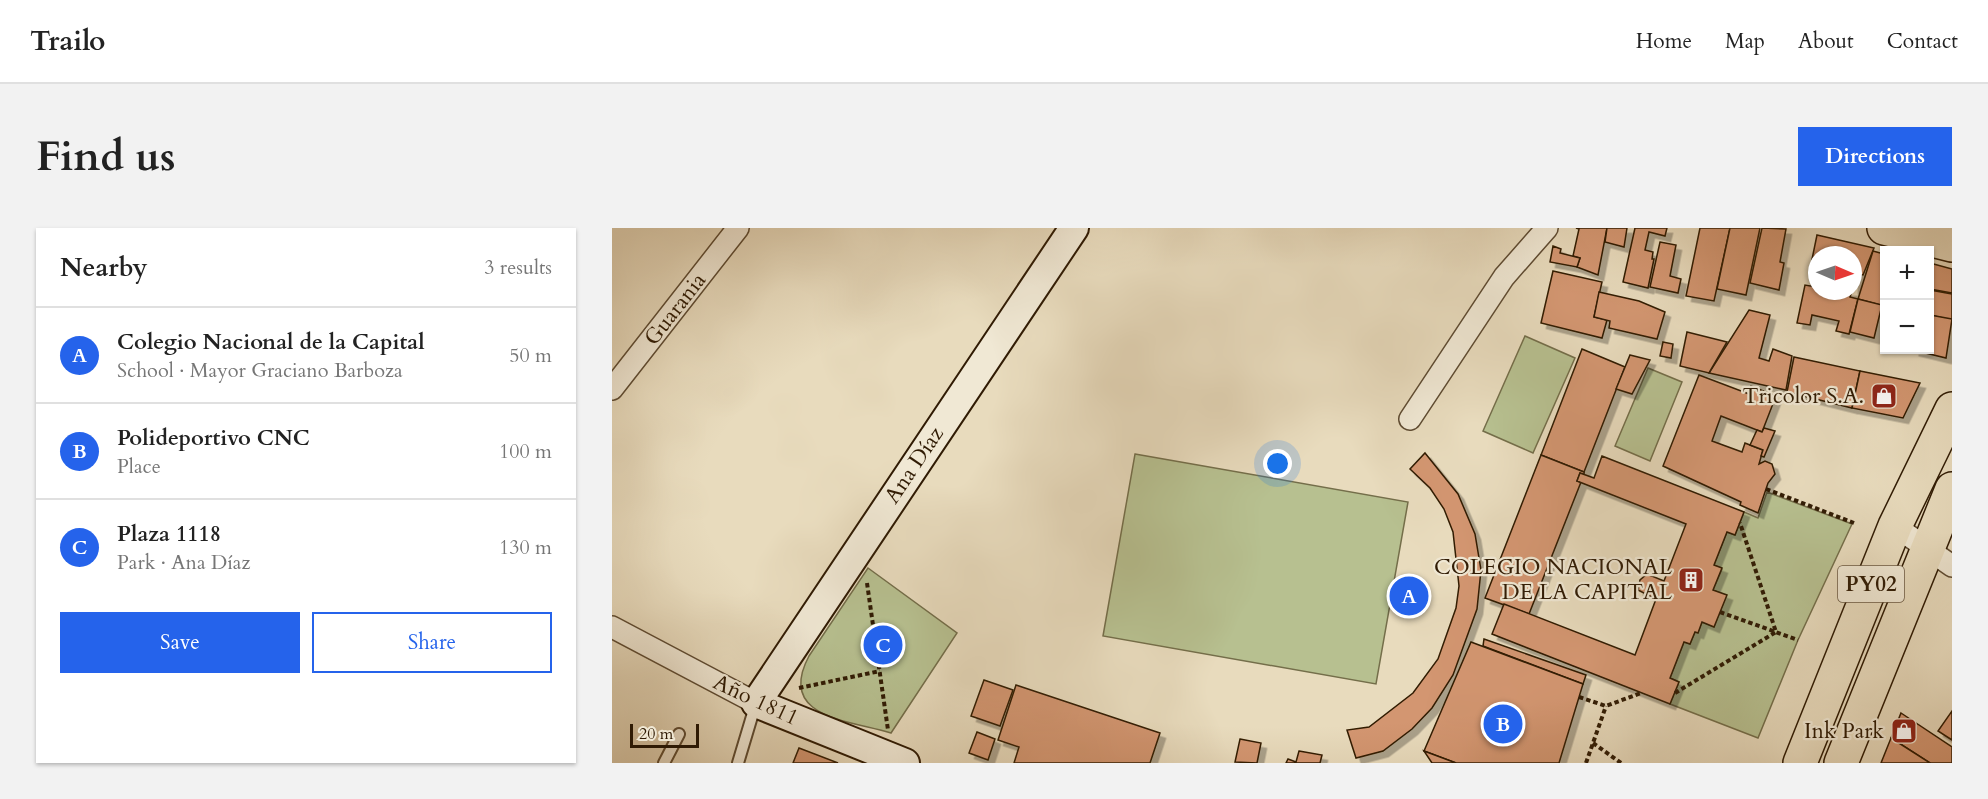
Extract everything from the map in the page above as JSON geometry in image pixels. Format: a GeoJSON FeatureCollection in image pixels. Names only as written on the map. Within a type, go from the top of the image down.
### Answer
{"type":"FeatureCollection","features":[{"type":"Feature","properties":{"kind":"main road","name":"Ana Díaz"},"geometry":{"type":"LineString","coordinates":[[756,703],[1074,228]]}},
{"type":"Feature","properties":{"kind":"main road"},"geometry":{"type":"LineString","coordinates":[[1884,228],[1952,245]]}},
{"type":"Feature","properties":{"kind":"main road","name":"PY02"},"geometry":{"type":"LineString","coordinates":[[1800,763],[1894,526],[1952,409]]}},
{"type":"Feature","properties":{"kind":"main road","name":"PY02"},"geometry":{"type":"LineString","coordinates":[[1841,763],[1939,557],[1952,489]]}},
{"type":"Feature","properties":{"kind":"main road","name":"Año 1811"},"geometry":{"type":"LineString","coordinates":[[756,703],[897,760]]}},
{"type":"Feature","properties":{"kind":"street","name":"Guarania"},"geometry":{"type":"LineString","coordinates":[[612,389],[738,228]]}},
{"type":"Feature","properties":{"kind":"street"},"geometry":{"type":"LineString","coordinates":[[1410,419],[1504,277],[1547,228]]}},
{"type":"Feature","properties":{"kind":"street"},"geometry":{"type":"LineString","coordinates":[[1894,526],[1939,557]]}},
{"type":"Feature","properties":{"kind":"street","name":"Año 1811"},"geometry":{"type":"LineString","coordinates":[[612,627],[756,703]]}},
{"type":"Feature","properties":{"kind":"lane"},"geometry":{"type":"LineString","coordinates":[[738,763],[756,703]]}},
{"type":"Feature","properties":{"kind":"lane"},"geometry":{"type":"LineString","coordinates":[[664,763],[679,734]]}},
{"type":"Feature","properties":{"kind":"path"},"geometry":{"type":"LineString","coordinates":[[1766,489],[1854,523]]}},
{"type":"Feature","properties":{"kind":"path"},"geometry":{"type":"LineString","coordinates":[[1740,523],[1776,632]]}},
{"type":"Feature","properties":{"kind":"path"},"geometry":{"type":"LineString","coordinates":[[856,551],[865,572],[889,733],[897,760]]}},
{"type":"Feature","properties":{"kind":"path"},"geometry":{"type":"LineString","coordinates":[[1720,612],[1798,640]]}},
{"type":"Feature","properties":{"kind":"path"},"geometry":{"type":"LineString","coordinates":[[1675,693],[1776,632]]}},
{"type":"Feature","properties":{"kind":"path"},"geometry":{"type":"LineString","coordinates":[[800,688],[880,671]]}},
{"type":"Feature","properties":{"kind":"path"},"geometry":{"type":"LineString","coordinates":[[1579,697],[1606,706],[1641,693]]}},
{"type":"Feature","properties":{"kind":"path"},"geometry":{"type":"LineString","coordinates":[[1586,763],[1606,706]]}},
{"type":"Feature","properties":{"kind":"path"},"geometry":{"type":"LineString","coordinates":[[1593,742],[1621,763]]}},
{"type":"Feature","properties":{"kind":"green space"},"geometry":{"type":"Polygon","coordinates":[[[1525,336],[1575,358],[1533,453],[1483,431],[1525,336]]]}},
{"type":"Feature","properties":{"kind":"green space"},"geometry":{"type":"Polygon","coordinates":[[[1648,368],[1682,382],[1650,461],[1615,446],[1648,368]]]}},
{"type":"Feature","properties":{"kind":"green space"},"geometry":{"type":"Polygon","coordinates":[[[1135,454],[1408,502],[1376,684],[1103,636],[1135,454]]]}},
{"type":"Feature","properties":{"kind":"green space"},"geometry":{"type":"Polygon","coordinates":[[[1767,492],[1852,524],[1798,640],[1758,738],[1670,704],[1679,682],[1670,678],[1684,642],[1690,644],[1702,622],[1714,627],[1726,596],[1713,590],[1722,569],[1714,565],[1727,532],[1735,535],[1744,512],[1758,518],[1767,492]]]}},
{"type":"Feature","properties":{"kind":"green space"},"geometry":{"type":"Polygon","coordinates":[[[868,568],[957,633],[891,733],[822,713],[809,704],[802,692],[801,677],[809,656],[868,568]]]}},
{"type":"Feature","properties":{"kind":"building"},"geometry":{"type":"Polygon","coordinates":[[[1576,228],[1607,228],[1598,275],[1577,267],[1580,258],[1573,256],[1579,229],[1576,228]]]}},
{"type":"Feature","properties":{"kind":"building"},"geometry":{"type":"Polygon","coordinates":[[[1607,228],[1627,228],[1624,247],[1605,242],[1607,228]]]}},
{"type":"Feature","properties":{"kind":"building"},"geometry":{"type":"Polygon","coordinates":[[[1635,228],[1667,228],[1665,236],[1649,232],[1645,250],[1653,252],[1652,259],[1654,259],[1648,288],[1623,282],[1635,228]]]}},
{"type":"Feature","properties":{"kind":"building"},"geometry":{"type":"Polygon","coordinates":[[[1700,228],[1730,228],[1714,301],[1686,296],[1700,228]]]}},
{"type":"Feature","properties":{"kind":"building"},"geometry":{"type":"Polygon","coordinates":[[[1730,228],[1760,228],[1746,295],[1717,289],[1730,228]]]}},
{"type":"Feature","properties":{"kind":"building"},"geometry":{"type":"Polygon","coordinates":[[[1762,228],[1786,229],[1780,262],[1784,263],[1779,290],[1750,283],[1762,228]]]}},
{"type":"Feature","properties":{"kind":"building"},"geometry":{"type":"Polygon","coordinates":[[[1817,235],[1874,248],[1863,275],[1862,246],[1815,246],[1817,235]]]}},
{"type":"Feature","properties":{"kind":"building"},"geometry":{"type":"Polygon","coordinates":[[[1660,242],[1676,245],[1670,276],[1681,279],[1678,293],[1650,287],[1660,242]]]}},
{"type":"Feature","properties":{"kind":"building"},"geometry":{"type":"Polygon","coordinates":[[[1553,246],[1561,249],[1560,253],[1580,258],[1577,267],[1550,262],[1553,246]]]}},
{"type":"Feature","properties":{"kind":"building"},"geometry":{"type":"Polygon","coordinates":[[[1873,251],[1880,253],[1880,305],[1862,300],[1862,286],[1873,251]]]}},
{"type":"Feature","properties":{"kind":"building"},"geometry":{"type":"Polygon","coordinates":[[[1934,264],[1952,269],[1952,293],[1934,290],[1934,264]]]}},
{"type":"Feature","properties":{"kind":"building"},"geometry":{"type":"Polygon","coordinates":[[[1553,271],[1602,282],[1594,317],[1607,320],[1602,338],[1541,323],[1553,271]]]}},
{"type":"Feature","properties":{"kind":"building"},"geometry":{"type":"Polygon","coordinates":[[[1805,285],[1808,286],[1808,300],[1858,300],[1849,334],[1836,331],[1839,321],[1812,315],[1810,325],[1797,323],[1805,285]]]}},
{"type":"Feature","properties":{"kind":"building"},"geometry":{"type":"Polygon","coordinates":[[[1934,291],[1952,294],[1952,320],[1934,316],[1934,291]]]}},
{"type":"Feature","properties":{"kind":"building"},"geometry":{"type":"Polygon","coordinates":[[[1599,292],[1639,301],[1665,312],[1657,339],[1609,328],[1610,321],[1594,317],[1599,292]]]}},
{"type":"Feature","properties":{"kind":"building"},"geometry":{"type":"Polygon","coordinates":[[[1858,300],[1880,304],[1874,338],[1850,332],[1858,300]]]}},
{"type":"Feature","properties":{"kind":"building"},"geometry":{"type":"Polygon","coordinates":[[[1749,310],[1770,315],[1759,358],[1769,361],[1773,349],[1792,356],[1786,390],[1709,373],[1749,310]]]}},
{"type":"Feature","properties":{"kind":"building"},"geometry":{"type":"Polygon","coordinates":[[[1934,316],[1952,319],[1946,358],[1930,354],[1934,354],[1934,316]]]}},
{"type":"Feature","properties":{"kind":"building"},"geometry":{"type":"Polygon","coordinates":[[[1687,332],[1727,342],[1709,373],[1680,366],[1687,332]]]}},
{"type":"Feature","properties":{"kind":"building"},"geometry":{"type":"Polygon","coordinates":[[[1663,342],[1673,344],[1671,358],[1660,356],[1663,342]]]}},
{"type":"Feature","properties":{"kind":"building"},"geometry":{"type":"Polygon","coordinates":[[[1582,349],[1625,367],[1584,472],[1541,455],[1582,349]]]}},
{"type":"Feature","properties":{"kind":"building"},"geometry":{"type":"Polygon","coordinates":[[[1630,355],[1650,360],[1632,394],[1616,389],[1630,355]]]}},
{"type":"Feature","properties":{"kind":"building"},"geometry":{"type":"Polygon","coordinates":[[[1794,357],[1860,371],[1852,408],[1787,392],[1794,357]]]}},
{"type":"Feature","properties":{"kind":"building","name":"Tricolor S.A."},"geometry":{"type":"Polygon","coordinates":[[[1860,371],[1920,383],[1903,418],[1852,408],[1860,371]]]}},
{"type":"Feature","properties":{"kind":"building"},"geometry":{"type":"Polygon","coordinates":[[[1699,375],[1749,394],[1751,386],[1776,396],[1762,432],[1721,416],[1712,441],[1742,452],[1745,443],[1763,450],[1759,464],[1765,461],[1772,464],[1775,474],[1768,483],[1758,513],[1740,505],[1741,502],[1663,466],[1699,375]]]}},
{"type":"Feature","properties":{"kind":"building"},"geometry":{"type":"Polygon","coordinates":[[[1764,428],[1775,431],[1764,457],[1761,456],[1763,450],[1750,445],[1757,430],[1762,432],[1764,428]]]}},
{"type":"Feature","properties":{"kind":"building"},"geometry":{"type":"Polygon","coordinates":[[[1425,453],[1458,494],[1475,534],[1481,570],[1477,609],[1453,675],[1432,708],[1412,729],[1383,751],[1356,758],[1347,730],[1369,727],[1413,693],[1438,659],[1456,608],[1459,586],[1453,532],[1444,509],[1430,488],[1410,469],[1425,453]]]}},
{"type":"Feature","properties":{"kind":"building","name":"COLEGIO NACIONAL DE LA CAPITAL"},"geometry":{"type":"Polygon","coordinates":[[[1541,455],[1584,472],[1584,475],[1580,473],[1577,481],[1581,482],[1529,614],[1485,598],[1541,455]]]}},
{"type":"Feature","properties":{"kind":"building","name":"COLEGIO NACIONAL DE LA CAPITAL"},"geometry":{"type":"Polygon","coordinates":[[[1602,456],[1744,512],[1735,535],[1727,532],[1714,565],[1722,568],[1713,590],[1727,595],[1714,627],[1702,622],[1690,644],[1684,642],[1670,678],[1679,682],[1670,704],[1492,634],[1504,604],[1635,655],[1656,599],[1638,590],[1640,580],[1647,574],[1664,581],[1686,524],[1577,481],[1580,473],[1594,478],[1602,456]]]}},
{"type":"Feature","properties":{"kind":"building"},"geometry":{"type":"Polygon","coordinates":[[[1484,639],[1586,675],[1583,684],[1483,646],[1484,639]]]}},
{"type":"Feature","properties":{"kind":"building"},"geometry":{"type":"Polygon","coordinates":[[[1471,642],[1583,684],[1559,763],[1456,763],[1424,751],[1471,642]]]}},
{"type":"Feature","properties":{"kind":"building"},"geometry":{"type":"Polygon","coordinates":[[[984,680],[1013,690],[1000,726],[971,716],[984,680]]]}},
{"type":"Feature","properties":{"kind":"building"},"geometry":{"type":"Polygon","coordinates":[[[1016,685],[1160,733],[1150,763],[1014,763],[1019,747],[998,740],[1016,685]]]}},
{"type":"Feature","properties":{"kind":"building"},"geometry":{"type":"Polygon","coordinates":[[[1952,711],[1952,740],[1938,731],[1952,711]]]}},
{"type":"Feature","properties":{"kind":"building"},"geometry":{"type":"Polygon","coordinates":[[[1901,713],[1952,747],[1952,763],[1930,763],[1891,738],[1901,713]]]}},
{"type":"Feature","properties":{"kind":"building"},"geometry":{"type":"Polygon","coordinates":[[[977,732],[995,739],[988,760],[969,753],[977,732]]]}},
{"type":"Feature","properties":{"kind":"building"},"geometry":{"type":"Polygon","coordinates":[[[1891,738],[1930,763],[1881,763],[1891,738]]]}},
{"type":"Feature","properties":{"kind":"building"},"geometry":{"type":"Polygon","coordinates":[[[1240,739],[1261,743],[1257,763],[1235,762],[1240,739]]]}},
{"type":"Feature","properties":{"kind":"building"},"geometry":{"type":"Polygon","coordinates":[[[799,748],[838,763],[793,763],[799,748]]]}},
{"type":"Feature","properties":{"kind":"building"},"geometry":{"type":"Polygon","coordinates":[[[1299,751],[1322,755],[1320,763],[1286,763],[1288,759],[1296,762],[1299,751]]]}},
{"type":"Feature","properties":{"kind":"building"},"geometry":{"type":"Polygon","coordinates":[[[1424,751],[1456,763],[1432,763],[1424,751]]]}},
{"type":"Feature","properties":{"kind":"place","name":"Tricolor S.A."},"geometry":{"type":"Point","coordinates":[1884,396]}},
{"type":"Feature","properties":{"kind":"place","name":"COLEGIO NACIONAL DE LA CAPITAL"},"geometry":{"type":"Point","coordinates":[1691,580]}},
{"type":"Feature","properties":{"kind":"place","name":"Colegio Nacional de la Capital"},"geometry":{"type":"Point","coordinates":[1409,596]}},
{"type":"Feature","properties":{"kind":"place","name":"Plaza 1118"},"geometry":{"type":"Point","coordinates":[883,645]}},
{"type":"Feature","properties":{"kind":"place","name":"Polideportivo CNC"},"geometry":{"type":"Point","coordinates":[1503,724]}},
{"type":"Feature","properties":{"kind":"place","name":"Ink Park"},"geometry":{"type":"Point","coordinates":[1904,731]}}]}
